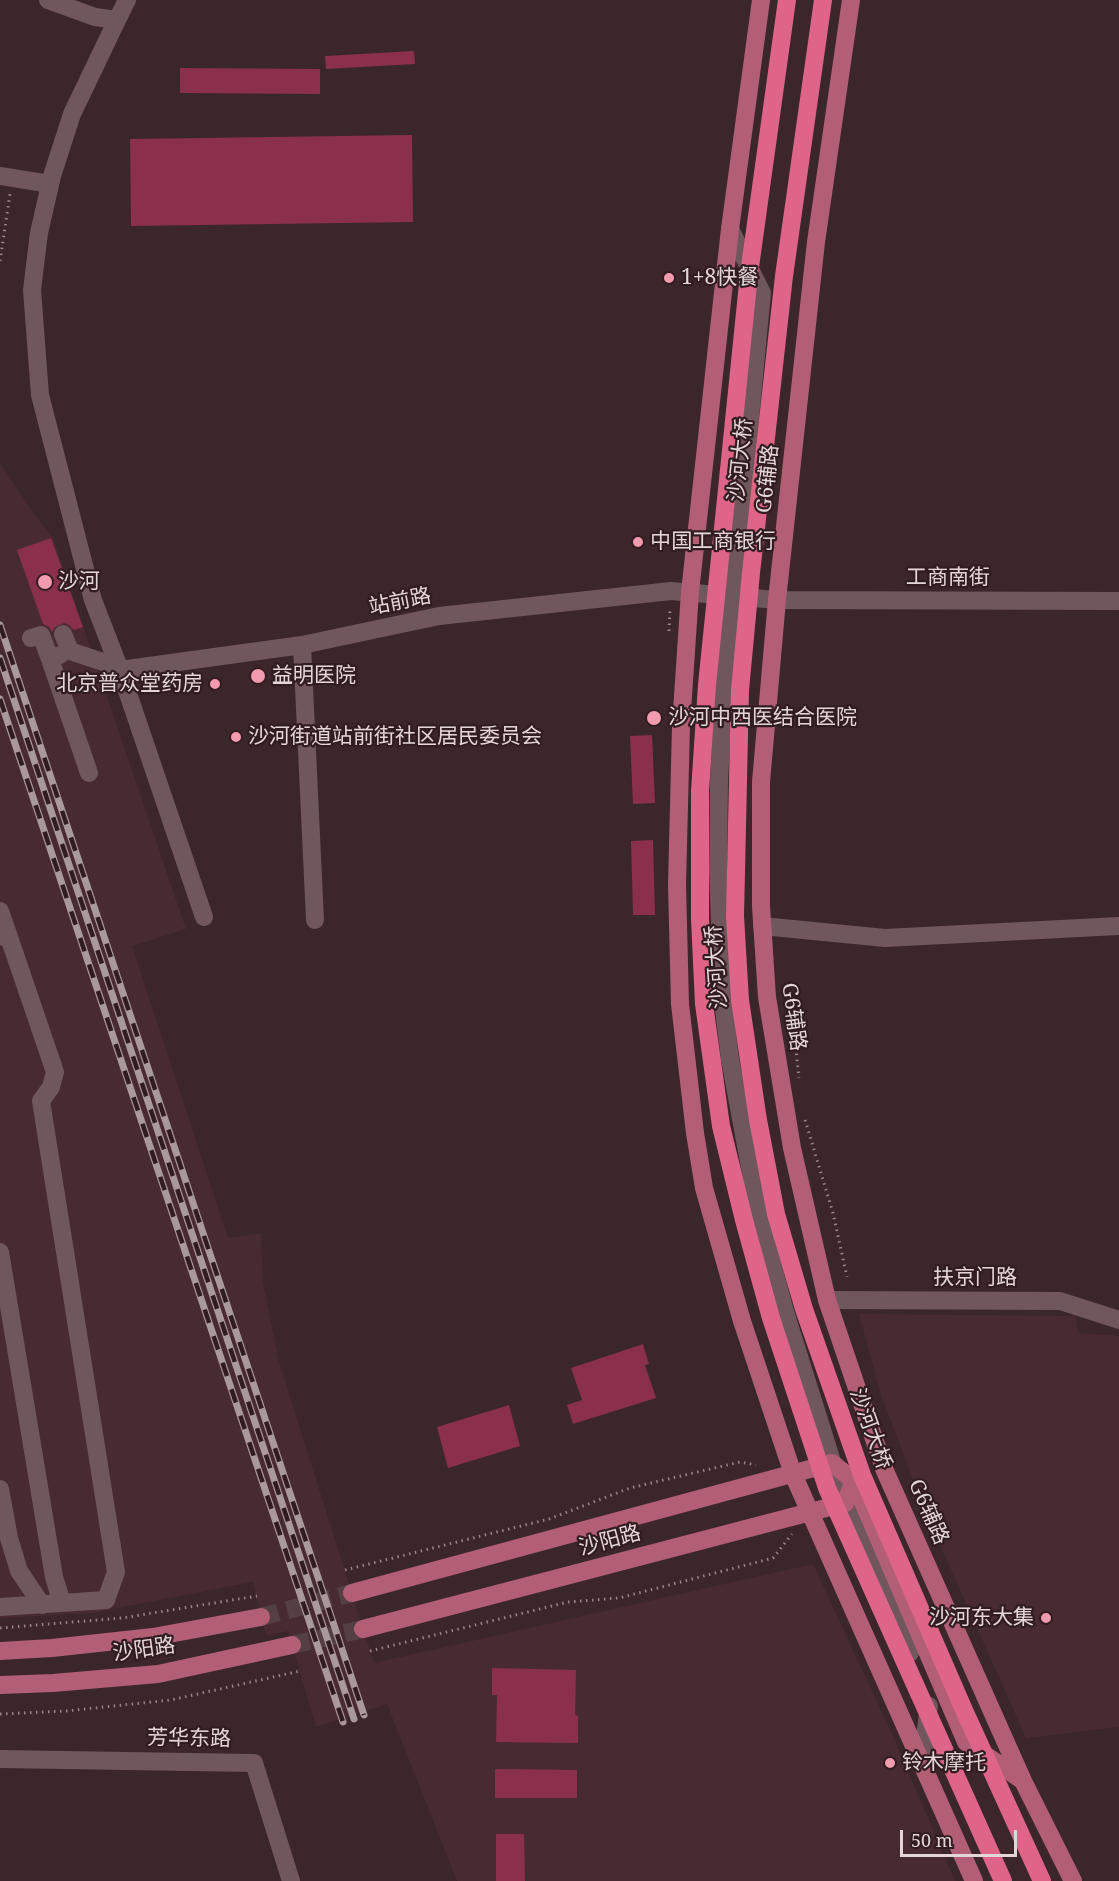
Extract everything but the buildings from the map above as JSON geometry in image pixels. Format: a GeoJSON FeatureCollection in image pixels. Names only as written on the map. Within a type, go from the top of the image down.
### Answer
{"type":"FeatureCollection","features":[{"type":"Feature","properties":{"kind":"highway","name":"沙河大桥"},"geometry":{"type":"LineString","coordinates":[[787,0],[749,274],[708,674],[700,791],[700,920],[704,1004],[721,1126],[744,1220],[771,1318],[827,1488],[1003,1881]]}},
{"type":"Feature","properties":{"kind":"highway","name":"沙河大桥"},"geometry":{"type":"LineString","coordinates":[[823,0],[784,276],[740,690],[735,916],[740,1000],[758,1120],[776,1214],[804,1309],[862,1475],[964,1710],[1042,1881]]}},
{"type":"Feature","properties":{"kind":"main road"},"geometry":{"type":"LineString","coordinates":[[761,0],[730,229],[690,592],[681,726],[677,885],[680,1004],[704,1188],[742,1321],[793,1474],[974,1881]]}},
{"type":"Feature","properties":{"kind":"main road","name":"G6辅路"},"geometry":{"type":"LineString","coordinates":[[851,0],[816,242],[777,600],[761,782],[762,926],[766,997],[792,1148],[827,1300],[885,1471],[1023,1781],[1072,1881]]}},
{"type":"Feature","properties":{"kind":"main road"},"geometry":{"type":"LineString","coordinates":[[832,1463],[854,1481],[966,1742],[1023,1781]]}},
{"type":"Feature","properties":{"kind":"main road","name":"沙阳路"},"geometry":{"type":"LineString","coordinates":[[352,1593],[832,1463]]}},
{"type":"Feature","properties":{"kind":"main road"},"geometry":{"type":"LineString","coordinates":[[845,1503],[854,1481]]}},
{"type":"Feature","properties":{"kind":"main road","name":"沙阳路"},"geometry":{"type":"LineString","coordinates":[[363,1629],[845,1503]]}},
{"type":"Feature","properties":{"kind":"main road"},"geometry":{"type":"LineString","coordinates":[[905,1599],[959,1636]]}},
{"type":"Feature","properties":{"kind":"main road","name":"沙阳路"},"geometry":{"type":"LineString","coordinates":[[0,1651],[153,1637],[261,1617]]}},
{"type":"Feature","properties":{"kind":"main road","name":"沙阳路"},"geometry":{"type":"LineString","coordinates":[[0,1685],[158,1674],[292,1645]]}},
{"type":"Feature","properties":{"kind":"street"},"geometry":{"type":"LineString","coordinates":[[48,0],[95,17],[117,20]]}},
{"type":"Feature","properties":{"kind":"street"},"geometry":{"type":"LineString","coordinates":[[127,0],[72,114],[50,184],[39,233],[32,290],[40,395],[93,600],[120,670],[204,917]]}},
{"type":"Feature","properties":{"kind":"street"},"geometry":{"type":"LineString","coordinates":[[6,177],[50,184]]}},
{"type":"Feature","properties":{"kind":"street"},"geometry":{"type":"LineString","coordinates":[[730,229],[762,292],[724,688],[719,781],[718,871],[723,1001],[738,1110],[759,1216],[786,1315],[845,1503],[930,1698],[922,1761]]}},
{"type":"Feature","properties":{"kind":"street","name":"站前路"},"geometry":{"type":"LineString","coordinates":[[120,670],[302,645],[439,616],[652,592],[690,592],[732,596]]}},
{"type":"Feature","properties":{"kind":"street","name":"工商南街"},"geometry":{"type":"LineString","coordinates":[[732,596],[777,600],[1119,601]]}},
{"type":"Feature","properties":{"kind":"street"},"geometry":{"type":"LineString","coordinates":[[31,638],[41,635],[88,773]]}},
{"type":"Feature","properties":{"kind":"street"},"geometry":{"type":"LineString","coordinates":[[50,659],[66,643],[120,670]]}},
{"type":"Feature","properties":{"kind":"street"},"geometry":{"type":"LineString","coordinates":[[302,645],[315,920]]}},
{"type":"Feature","properties":{"kind":"street"},"geometry":{"type":"LineString","coordinates":[[0,911],[5,938],[55,1072],[51,1087],[41,1101],[116,1572],[106,1600],[0,1607]]}},
{"type":"Feature","properties":{"kind":"street"},"geometry":{"type":"LineString","coordinates":[[762,926],[885,938],[1119,926]]}},
{"type":"Feature","properties":{"kind":"street"},"geometry":{"type":"LineString","coordinates":[[0,1252],[54,1577],[62,1603]]}},
{"type":"Feature","properties":{"kind":"street","name":"扶京门路"},"geometry":{"type":"LineString","coordinates":[[827,1300],[1060,1301],[1119,1320]]}},
{"type":"Feature","properties":{"kind":"street"},"geometry":{"type":"LineString","coordinates":[[0,1489],[9,1538],[19,1571],[42,1605]]}},
{"type":"Feature","properties":{"kind":"street","name":"芳华东路"},"geometry":{"type":"LineString","coordinates":[[0,1759],[254,1763],[291,1881]]}},
{"type":"Feature","properties":{"kind":"path"},"geometry":{"type":"LineString","coordinates":[[0,261],[6,177]]}},
{"type":"Feature","properties":{"kind":"path"},"geometry":{"type":"LineString","coordinates":[[345,1570],[549,1519],[630,1488],[740,1462],[761,1467]]}},
{"type":"Feature","properties":{"kind":"path"},"geometry":{"type":"LineString","coordinates":[[370,1652],[568,1602],[619,1598],[773,1558],[809,1512]]}},
{"type":"Feature","properties":{"kind":"path"},"geometry":{"type":"LineString","coordinates":[[0,1628],[122,1618],[256,1596]]}},
{"type":"Feature","properties":{"kind":"path"},"geometry":{"type":"LineString","coordinates":[[0,1714],[66,1711],[171,1700],[300,1671]]}},
{"type":"Feature","properties":{"kind":"shaded area"},"geometry":{"type":"Polygon","coordinates":[[[0,463],[53,538],[186,929],[132,946],[228,1238],[261,1233],[263,1283],[279,1362],[374,1663],[813,1564],[893,1736],[955,1881],[457,1881],[387,1704],[316,1727],[288,1631],[266,1636],[253,1582],[92,1613],[0,1618],[0,463]]]}},
{"type":"Feature","properties":{"kind":"shaded area","name":"沙河东大集"},"geometry":{"type":"Polygon","coordinates":[[[859,1314],[1076,1316],[1078,1333],[1119,1336],[1119,1727],[1026,1738],[924,1509],[880,1392],[859,1314]]]}},
{"type":"Feature","properties":{"kind":"tunnel"},"geometry":{"type":"LineString","coordinates":[[261,1617],[352,1593]]}},
{"type":"Feature","properties":{"kind":"tunnel"},"geometry":{"type":"LineString","coordinates":[[292,1645],[363,1629]]}},
{"type":"Feature","properties":{"kind":"railway"},"geometry":{"type":"LineString","coordinates":[[0,625],[364,1715]]}},
{"type":"Feature","properties":{"kind":"railway"},"geometry":{"type":"LineString","coordinates":[[0,658],[354,1719]]}},
{"type":"Feature","properties":{"kind":"railway"},"geometry":{"type":"LineString","coordinates":[[0,699],[343,1722]]}},
{"type":"Feature","properties":{"kind":"place","name":"1+8快餐"},"geometry":{"type":"Point","coordinates":[669,278]}},
{"type":"Feature","properties":{"kind":"place","name":"中国工商银行"},"geometry":{"type":"Point","coordinates":[638,542]}},
{"type":"Feature","properties":{"kind":"place","name":"沙河"},"geometry":{"type":"Point","coordinates":[45,582]}},
{"type":"Feature","properties":{"kind":"place","name":"益明医院"},"geometry":{"type":"Point","coordinates":[258,676]}},
{"type":"Feature","properties":{"kind":"place","name":"北京普众堂药房"},"geometry":{"type":"Point","coordinates":[215,684]}},
{"type":"Feature","properties":{"kind":"place","name":"沙河中西医结合医院"},"geometry":{"type":"Point","coordinates":[654,718]}},
{"type":"Feature","properties":{"kind":"place","name":"沙河街道站前街社区居民委员会"},"geometry":{"type":"Point","coordinates":[236,737]}},
{"type":"Feature","properties":{"kind":"place","name":"沙河东大集"},"geometry":{"type":"Point","coordinates":[1046,1618]}},
{"type":"Feature","properties":{"kind":"place","name":"铃木摩托"},"geometry":{"type":"Point","coordinates":[890,1763]}}]}
